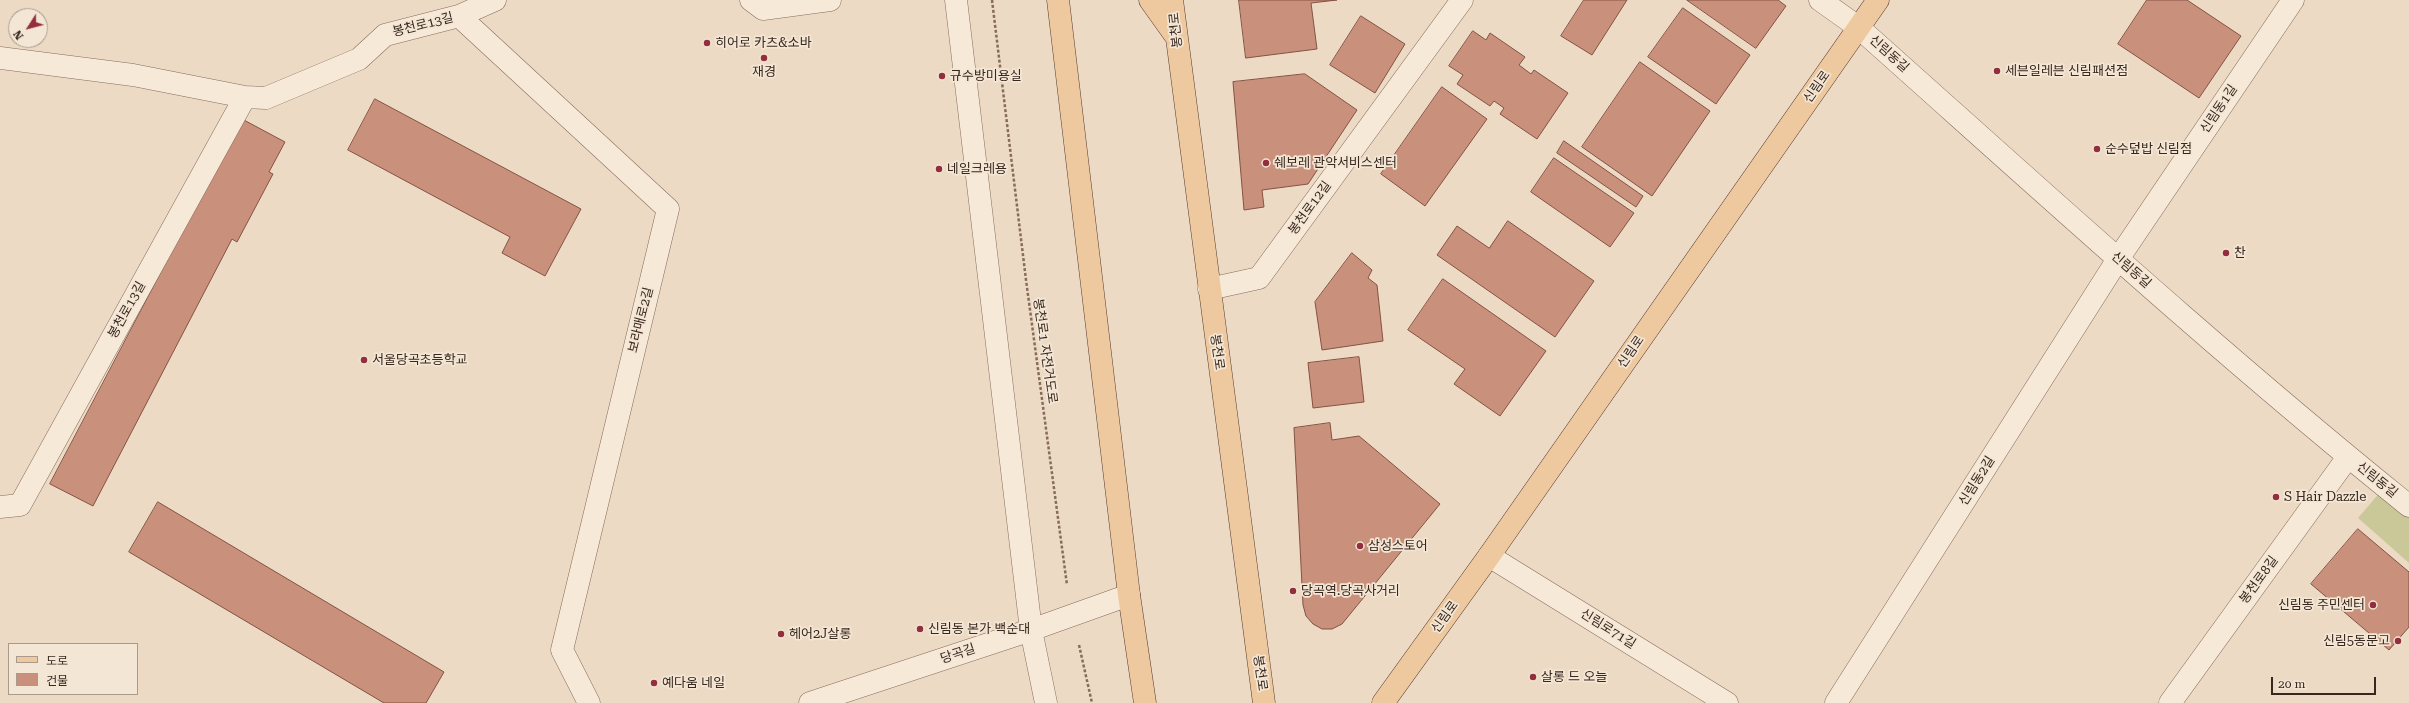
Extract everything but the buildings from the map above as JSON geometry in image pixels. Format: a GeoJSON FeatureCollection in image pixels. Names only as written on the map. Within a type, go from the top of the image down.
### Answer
{"type":"FeatureCollection","features":[{"type":"Feature","properties":{"kind":"main road"},"geometry":{"type":"LineString","coordinates":[[1058,0],[1129,595],[1145,703]]}},
{"type":"Feature","properties":{"kind":"main road"},"geometry":{"type":"LineString","coordinates":[[1063,43],[1074,0]]}},
{"type":"Feature","properties":{"kind":"main road"},"geometry":{"type":"LineString","coordinates":[[1150,0],[1176,36]]}},
{"type":"Feature","properties":{"kind":"main road","name":"봉천로"},"geometry":{"type":"LineString","coordinates":[[1172,0],[1264,703]]}},
{"type":"Feature","properties":{"kind":"main road","name":"신림로"},"geometry":{"type":"LineString","coordinates":[[1385,702],[1489,556],[1878,0]]}},
{"type":"Feature","properties":{"kind":"street","name":"봉천로13길"},"geometry":{"type":"LineString","coordinates":[[0,58],[133,75],[244,97],[266,98],[359,59],[385,35],[460,16],[495,0]]}},
{"type":"Feature","properties":{"kind":"street"},"geometry":{"type":"LineString","coordinates":[[750,0],[763,8],[830,0]]}},
{"type":"Feature","properties":{"kind":"street"},"geometry":{"type":"LineString","coordinates":[[956,0],[1031,630],[1046,703]]}},
{"type":"Feature","properties":{"kind":"street","name":"봉천로12길"},"geometry":{"type":"LineString","coordinates":[[1209,289],[1259,278],[1462,0]]}},
{"type":"Feature","properties":{"kind":"street","name":"신림동길"},"geometry":{"type":"LineString","coordinates":[[1820,0],[1858,27],[2118,259],[2348,457],[2409,506]]}},
{"type":"Feature","properties":{"kind":"street","name":"신림동1길"},"geometry":{"type":"LineString","coordinates":[[2118,259],[2293,0]]}},
{"type":"Feature","properties":{"kind":"street","name":"보라매로2길"},"geometry":{"type":"LineString","coordinates":[[460,16],[668,209],[562,650],[589,703]]}},
{"type":"Feature","properties":{"kind":"street","name":"봉천로13길"},"geometry":{"type":"LineString","coordinates":[[0,508],[20,505],[244,97]]}},
{"type":"Feature","properties":{"kind":"street","name":"신림동2길"},"geometry":{"type":"LineString","coordinates":[[1836,703],[2118,259]]}},
{"type":"Feature","properties":{"kind":"street","name":"봉천로8길"},"geometry":{"type":"LineString","coordinates":[[2173,702],[2348,457]]}},
{"type":"Feature","properties":{"kind":"street","name":"신림로71길"},"geometry":{"type":"LineString","coordinates":[[1489,556],[1727,703]]}},
{"type":"Feature","properties":{"kind":"street","name":"당곡길"},"geometry":{"type":"LineString","coordinates":[[810,703],[1031,630],[1129,595]]}},
{"type":"Feature","properties":{"kind":"path","name":"봉천로1 자전거도로"},"geometry":{"type":"LineString","coordinates":[[992,0],[1026,280],[1072,615],[1092,703]]}},
{"type":"Feature","properties":{"kind":"shaded area"},"geometry":{"type":"Polygon","coordinates":[[[2382,490],[2409,513],[2409,563],[2358,518],[2382,490]]]}},
{"type":"Feature","properties":{"kind":"place","name":"히어로 카츠&소바"},"geometry":{"type":"Point","coordinates":[707,43]}},
{"type":"Feature","properties":{"kind":"place","name":"재경"},"geometry":{"type":"Point","coordinates":[764,58]}},
{"type":"Feature","properties":{"kind":"place","name":"세븐일레븐 신림패션점"},"geometry":{"type":"Point","coordinates":[1997,71]}},
{"type":"Feature","properties":{"kind":"place","name":"규수방미용실"},"geometry":{"type":"Point","coordinates":[942,76]}},
{"type":"Feature","properties":{"kind":"place","name":"순수덮밥 신림점"},"geometry":{"type":"Point","coordinates":[2097,149]}},
{"type":"Feature","properties":{"kind":"place","name":"쉐보레 관악서비스센터"},"geometry":{"type":"Point","coordinates":[1266,163]}},
{"type":"Feature","properties":{"kind":"place","name":"네일크레용"},"geometry":{"type":"Point","coordinates":[939,169]}},
{"type":"Feature","properties":{"kind":"place","name":"찬"},"geometry":{"type":"Point","coordinates":[2226,253]}},
{"type":"Feature","properties":{"kind":"place","name":"서울당곡초등학교"},"geometry":{"type":"Point","coordinates":[364,360]}},
{"type":"Feature","properties":{"kind":"place","name":"S Hair Dazzle"},"geometry":{"type":"Point","coordinates":[2276,497]}},
{"type":"Feature","properties":{"kind":"place","name":"삼성스토어"},"geometry":{"type":"Point","coordinates":[1360,546]}},
{"type":"Feature","properties":{"kind":"place","name":"당곡역.당곡사거리"},"geometry":{"type":"Point","coordinates":[1293,591]}},
{"type":"Feature","properties":{"kind":"place","name":"신림동 주민센터"},"geometry":{"type":"Point","coordinates":[2373,605]}},
{"type":"Feature","properties":{"kind":"place","name":"신림동 본가 백순대"},"geometry":{"type":"Point","coordinates":[920,629]}},
{"type":"Feature","properties":{"kind":"place","name":"헤어2J살롱"},"geometry":{"type":"Point","coordinates":[781,634]}},
{"type":"Feature","properties":{"kind":"place","name":"신림5동문고"},"geometry":{"type":"Point","coordinates":[2398,641]}},
{"type":"Feature","properties":{"kind":"place","name":"살롱 드 오늘"},"geometry":{"type":"Point","coordinates":[1533,677]}},
{"type":"Feature","properties":{"kind":"place","name":"예다움 네일"},"geometry":{"type":"Point","coordinates":[654,683]}}]}
